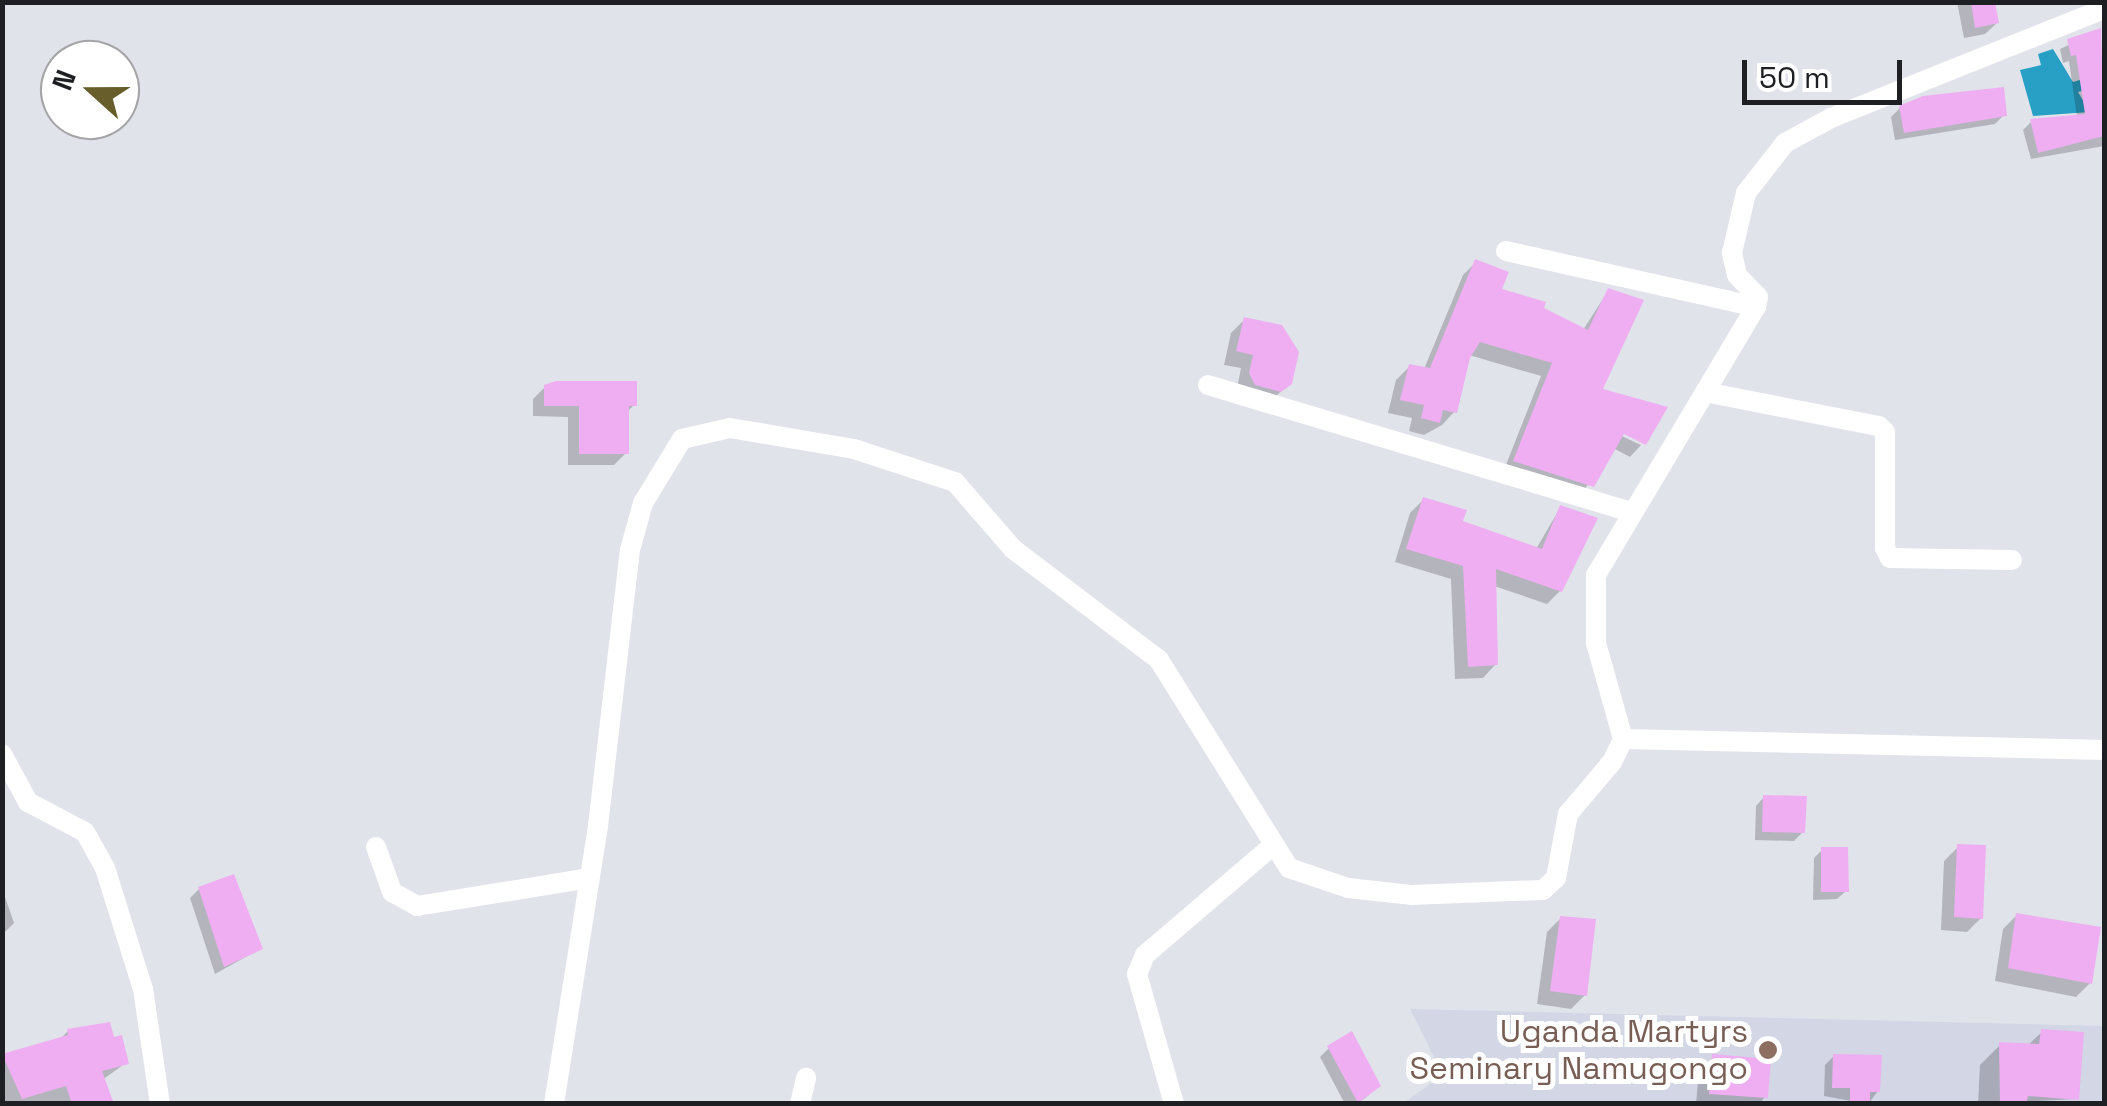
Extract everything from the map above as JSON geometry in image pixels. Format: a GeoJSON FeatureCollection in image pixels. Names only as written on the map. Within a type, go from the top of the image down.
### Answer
{"type":"FeatureCollection","features":[{"type":"Feature","properties":{"kind":"street"},"geometry":{"type":"LineString","coordinates":[[554,1104],[589,878],[612,670],[643,503],[682,439],[730,428],[854,450],[955,482],[1013,548],[1159,660],[1270,847],[1289,868],[1348,888],[1444,897],[1542,890],[1556,878],[1568,814],[1623,739],[1591,608],[1596,574],[1756,307],[1758,296],[1737,276],[1736,226],[1746,193],[1785,143],[1849,111],[2104,9]]}},
{"type":"Feature","properties":{"kind":"street"},"geometry":{"type":"LineString","coordinates":[[1506,251],[1756,307]]}},
{"type":"Feature","properties":{"kind":"street"},"geometry":{"type":"LineString","coordinates":[[1208,385],[1630,512]]}},
{"type":"Feature","properties":{"kind":"street"},"geometry":{"type":"LineString","coordinates":[[1704,392],[1879,426],[1885,432],[1884,548],[1890,558],[2012,560]]}},
{"type":"Feature","properties":{"kind":"street"},"geometry":{"type":"LineString","coordinates":[[1623,739],[2104,750]]}},
{"type":"Feature","properties":{"kind":"street"},"geometry":{"type":"LineString","coordinates":[[2,754],[28,802],[45,816],[85,832],[105,868],[143,990],[160,1104]]}},
{"type":"Feature","properties":{"kind":"street"},"geometry":{"type":"LineString","coordinates":[[376,847],[392,892],[416,906],[589,878]]}},
{"type":"Feature","properties":{"kind":"street"},"geometry":{"type":"LineString","coordinates":[[1174,1104],[1137,974],[1144,954],[1270,847]]}},
{"type":"Feature","properties":{"kind":"street"},"geometry":{"type":"LineString","coordinates":[[800,1104],[806,1078]]}},
{"type":"Feature","properties":{"kind":"shaded area","name":"Uganda Martyrs Seminary Namugongo"},"geometry":{"type":"Polygon","coordinates":[[[1410,1009],[2104,1026],[2104,1103],[1402,1104],[1443,1075],[1410,1009]]]}},
{"type":"Feature","properties":{"kind":"water"},"geometry":{"type":"Polygon","coordinates":[[[2053,49],[2073,82],[2083,79],[2085,90],[2078,92],[2090,112],[2033,116],[2020,70],[2041,65],[2038,54],[2053,49]]]}},
{"type":"Feature","properties":{"kind":"building"},"geometry":{"type":"Polygon","coordinates":[[[1971,2],[1995,2],[1999,23],[1975,28],[1971,2]]]}},
{"type":"Feature","properties":{"kind":"building"},"geometry":{"type":"Polygon","coordinates":[[[2101,28],[2104,136],[2038,153],[2030,119],[2085,114],[2076,55],[2071,56],[2067,39],[2101,28]]]}},
{"type":"Feature","properties":{"kind":"building"},"geometry":{"type":"Polygon","coordinates":[[[2004,87],[2007,116],[1904,133],[1899,106],[1923,96],[2004,87]]]}},
{"type":"Feature","properties":{"kind":"building"},"geometry":{"type":"Polygon","coordinates":[[[1475,259],[1509,272],[1502,289],[1546,302],[1544,308],[1588,330],[1608,288],[1644,300],[1603,389],[1668,407],[1646,445],[1624,434],[1594,487],[1513,461],[1552,363],[1480,342],[1470,358],[1457,413],[1443,410],[1440,423],[1421,418],[1424,405],[1400,400],[1409,364],[1430,368],[1475,259]]]}},
{"type":"Feature","properties":{"kind":"building"},"geometry":{"type":"Polygon","coordinates":[[[1244,317],[1282,325],[1299,352],[1292,384],[1281,392],[1255,385],[1249,373],[1253,355],[1236,351],[1244,317]]]}},
{"type":"Feature","properties":{"kind":"building"},"geometry":{"type":"Polygon","coordinates":[[[556,381],[637,381],[637,406],[629,406],[629,454],[579,454],[579,406],[544,406],[544,385],[556,381]]]}},
{"type":"Feature","properties":{"kind":"building"},"geometry":{"type":"Polygon","coordinates":[[[1423,497],[1467,510],[1463,521],[1542,549],[1560,505],[1598,518],[1562,592],[1496,569],[1498,665],[1468,667],[1463,566],[1406,549],[1423,497]]]}},
{"type":"Feature","properties":{"kind":"building"},"geometry":{"type":"Polygon","coordinates":[[[1763,795],[1807,796],[1805,833],[1762,832],[1763,795]]]}},
{"type":"Feature","properties":{"kind":"building"},"geometry":{"type":"Polygon","coordinates":[[[1957,844],[1986,845],[1983,919],[1954,917],[1957,844]]]}},
{"type":"Feature","properties":{"kind":"building"},"geometry":{"type":"Polygon","coordinates":[[[1821,847],[1848,847],[1849,892],[1821,892],[1821,847]]]}},
{"type":"Feature","properties":{"kind":"building"},"geometry":{"type":"Polygon","coordinates":[[[234,874],[263,949],[224,967],[198,887],[234,874]]]}},
{"type":"Feature","properties":{"kind":"building"},"geometry":{"type":"Polygon","coordinates":[[[2016,913],[2101,927],[2092,984],[2008,968],[2016,913]]]}},
{"type":"Feature","properties":{"kind":"building"},"geometry":{"type":"Polygon","coordinates":[[[1560,916],[1596,919],[1587,996],[1550,991],[1560,916]]]}},
{"type":"Feature","properties":{"kind":"building"},"geometry":{"type":"Polygon","coordinates":[[[110,1022],[114,1037],[122,1035],[129,1064],[102,1071],[114,1104],[72,1104],[66,1086],[22,1099],[2,1054],[68,1035],[67,1029],[110,1022]]]}},
{"type":"Feature","properties":{"kind":"building"},"geometry":{"type":"Polygon","coordinates":[[[2041,1029],[2084,1032],[2079,1100],[2028,1096],[2026,1104],[2000,1104],[1999,1042],[2039,1044],[2041,1029]]]}},
{"type":"Feature","properties":{"kind":"building"},"geometry":{"type":"Polygon","coordinates":[[[1352,1031],[1381,1086],[1358,1103],[1327,1046],[1352,1031]]]}},
{"type":"Feature","properties":{"kind":"building"},"geometry":{"type":"Polygon","coordinates":[[[1712,1054],[1771,1059],[1768,1098],[1709,1094],[1712,1054]]]}},
{"type":"Feature","properties":{"kind":"building"},"geometry":{"type":"Polygon","coordinates":[[[1833,1054],[1882,1055],[1880,1092],[1870,1092],[1870,1104],[1850,1104],[1850,1088],[1832,1088],[1833,1054]]]}},
{"type":"Feature","properties":{"kind":"place","name":"Uganda Martyrs Seminary Namugongo"},"geometry":{"type":"Point","coordinates":[1768,1050]}}]}
